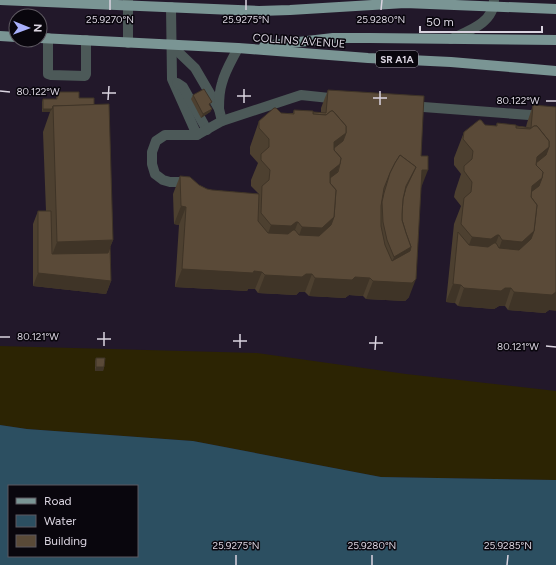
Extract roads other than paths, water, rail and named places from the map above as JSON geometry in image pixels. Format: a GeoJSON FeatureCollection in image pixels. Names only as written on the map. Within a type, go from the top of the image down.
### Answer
{"type":"FeatureCollection","features":[{"type":"Feature","properties":{"kind":"main road"},"geometry":{"type":"LineString","coordinates":[[0,0],[128,3],[171,7],[259,10],[290,10],[405,3],[494,3],[556,9]]}},
{"type":"Feature","properties":{"kind":"main road","name":"COLLINS AVENUE"},"geometry":{"type":"LineString","coordinates":[[48,38],[238,48],[368,58],[451,62],[556,71]]}},
{"type":"Feature","properties":{"kind":"main road"},"geometry":{"type":"LineString","coordinates":[[238,48],[333,38],[556,40]]}},
{"type":"Feature","properties":{"kind":"street"},"geometry":{"type":"LineString","coordinates":[[128,3],[128,43]]}},
{"type":"Feature","properties":{"kind":"street"},"geometry":{"type":"LineString","coordinates":[[451,39],[477,27],[489,16],[494,3]]}},
{"type":"Feature","properties":{"kind":"street"},"geometry":{"type":"LineString","coordinates":[[171,7],[172,79],[197,135]]}},
{"type":"Feature","properties":{"kind":"street"},"geometry":{"type":"LineString","coordinates":[[45,48],[48,74],[85,76],[86,40]]}},
{"type":"Feature","properties":{"kind":"street"},"geometry":{"type":"LineString","coordinates":[[171,45],[195,68],[219,109]]}},
{"type":"Feature","properties":{"kind":"street"},"geometry":{"type":"LineString","coordinates":[[222,121],[219,109],[219,97],[226,71],[238,48]]}},
{"type":"Feature","properties":{"kind":"street"},"geometry":{"type":"LineString","coordinates":[[172,79],[183,87],[207,130]]}},
{"type":"Feature","properties":{"kind":"street"},"geometry":{"type":"LineString","coordinates":[[183,182],[170,182],[163,180],[155,174],[152,164],[152,152],[156,142],[165,135],[197,135],[222,121],[301,95],[347,99]]}},
{"type":"Feature","properties":{"kind":"street"},"geometry":{"type":"LineString","coordinates":[[400,105],[556,117]]}},
{"type":"Feature","properties":{"kind":"water"},"geometry":{"type":"Polygon","coordinates":[[[0,425],[27,429],[193,441],[381,477],[556,480],[556,565],[0,565],[0,425]]]}}]}
